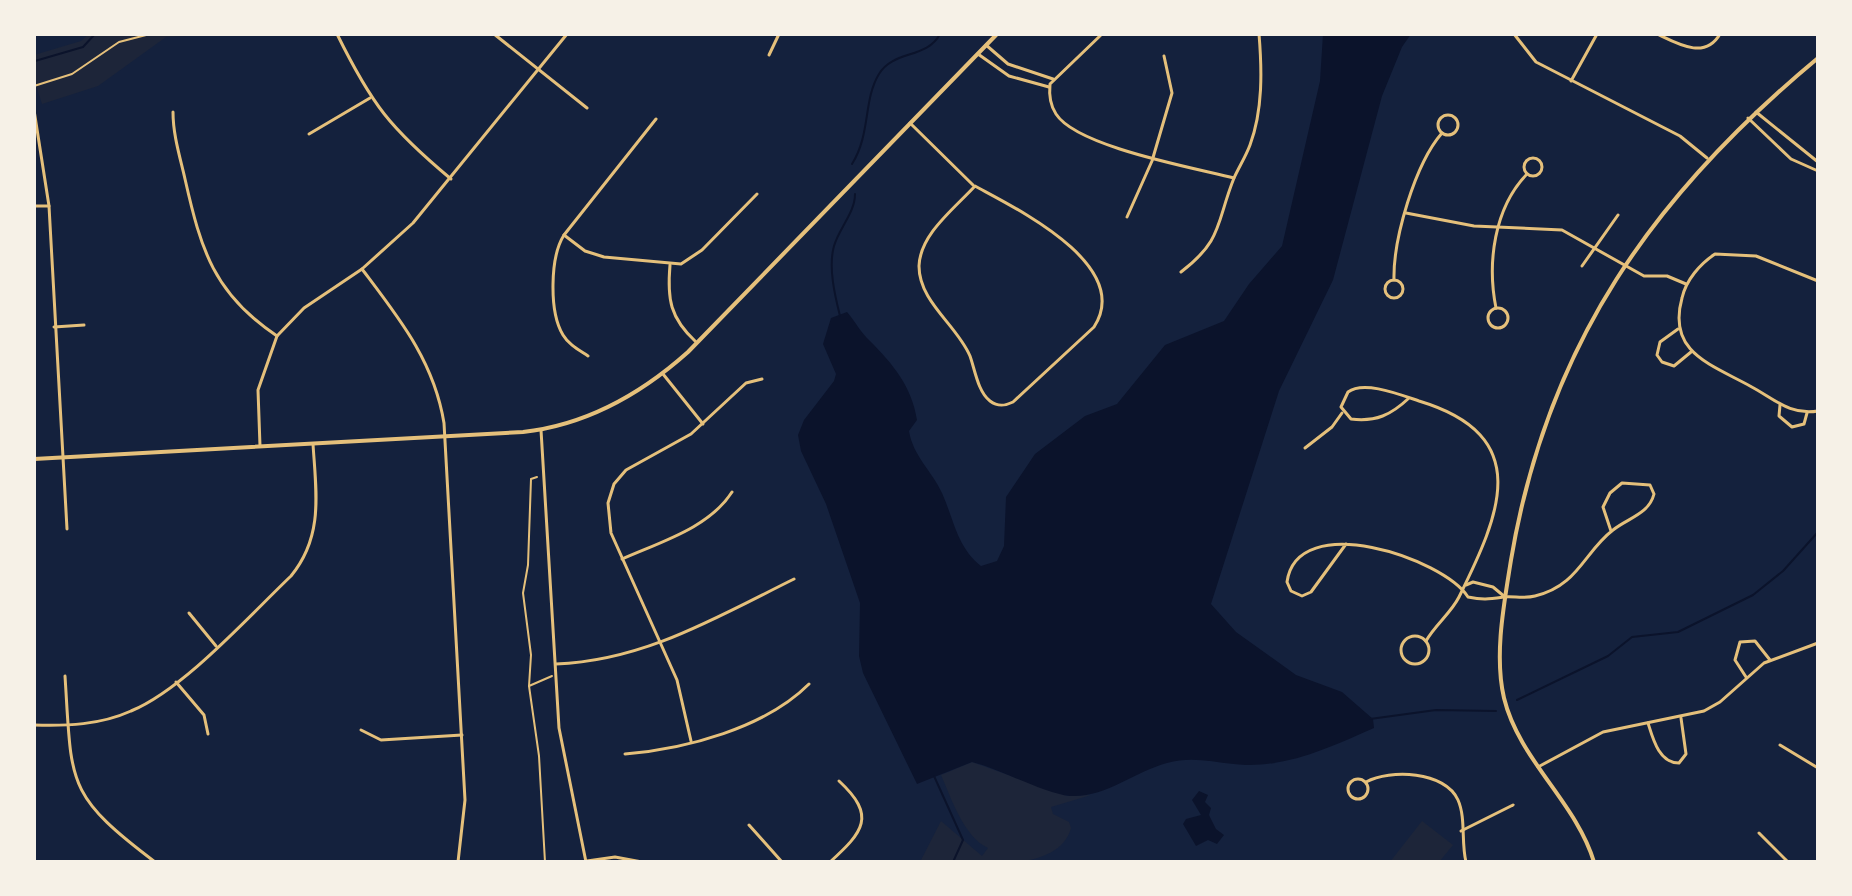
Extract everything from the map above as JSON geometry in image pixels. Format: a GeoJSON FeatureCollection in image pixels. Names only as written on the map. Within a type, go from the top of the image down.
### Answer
{"type":"FeatureCollection","features":[{"type":"Feature","properties":{"kind":"street"},"geometry":{"type":"LineString","coordinates":[[337,34],[370,98],[395,130],[451,179]]}},
{"type":"Feature","properties":{"kind":"street"},"geometry":{"type":"LineString","coordinates":[[494,34],[587,108]]}},
{"type":"Feature","properties":{"kind":"street"},"geometry":{"type":"LineString","coordinates":[[260,446],[258,390],[277,336],[313,300],[362,269],[413,223],[567,34]]}},
{"type":"Feature","properties":{"kind":"street"},"geometry":{"type":"LineString","coordinates":[[769,55],[779,34]]}},
{"type":"Feature","properties":{"kind":"street"},"geometry":{"type":"LineString","coordinates":[[34,459],[541,430],[607,408],[663,374],[997,34]]}},
{"type":"Feature","properties":{"kind":"street"},"geometry":{"type":"LineString","coordinates":[[1102,34],[1053,79],[1049,87],[1052,104],[1063,121],[1152,161],[1234,178]]}},
{"type":"Feature","properties":{"kind":"street"},"geometry":{"type":"LineString","coordinates":[[1181,272],[1206,251],[1215,237],[1234,178],[1250,147],[1260,101],[1259,34]]}},
{"type":"Feature","properties":{"kind":"street"},"geometry":{"type":"LineString","coordinates":[[1514,34],[1536,62],[1680,136],[1707,158]]}},
{"type":"Feature","properties":{"kind":"street"},"geometry":{"type":"LineString","coordinates":[[1571,81],[1597,34]]}},
{"type":"Feature","properties":{"kind":"street"},"geometry":{"type":"LineString","coordinates":[[1657,34],[1680,46],[1697,49],[1712,45],[1720,34]]}},
{"type":"Feature","properties":{"kind":"street"},"geometry":{"type":"LineString","coordinates":[[986,45],[1008,64],[1053,79]]}},
{"type":"Feature","properties":{"kind":"street"},"geometry":{"type":"LineString","coordinates":[[978,54],[1009,76],[1049,87]]}},
{"type":"Feature","properties":{"kind":"street"},"geometry":{"type":"LineString","coordinates":[[1127,217],[1152,161],[1172,93],[1164,56]]}},
{"type":"Feature","properties":{"kind":"street"},"geometry":{"type":"LineString","coordinates":[[1594,862],[1577,826],[1515,729],[1504,699],[1501,658],[1505,597],[1522,506],[1546,425],[1583,336],[1624,264],[1707,158],[1755,111],[1818,58]]}},
{"type":"Feature","properties":{"kind":"street"},"geometry":{"type":"LineString","coordinates":[[309,134],[370,98]]}},
{"type":"Feature","properties":{"kind":"street"},"geometry":{"type":"LineString","coordinates":[[34,110],[49,206],[67,529]]}},
{"type":"Feature","properties":{"kind":"street"},"geometry":{"type":"LineString","coordinates":[[1755,111],[1782,137],[1818,162]]}},
{"type":"Feature","properties":{"kind":"street"},"geometry":{"type":"LineString","coordinates":[[173,112],[173,127],[194,220],[208,263],[240,308],[277,336]]}},
{"type":"Feature","properties":{"kind":"street"},"geometry":{"type":"LineString","coordinates":[[1447,114],[1456,118],[1459,126],[1455,133],[1442,133],[1438,127],[1440,118],[1447,114]]}},
{"type":"Feature","properties":{"kind":"street"},"geometry":{"type":"LineString","coordinates":[[1748,118],[1791,159],[1818,171]]}},
{"type":"Feature","properties":{"kind":"street"},"geometry":{"type":"LineString","coordinates":[[588,356],[567,341],[558,324],[553,261],[564,235],[656,119]]}},
{"type":"Feature","properties":{"kind":"street"},"geometry":{"type":"LineString","coordinates":[[910,123],[975,186],[1044,225],[1066,242],[1091,273],[1102,297],[1101,313],[1094,327],[1013,402],[1005,405],[996,404],[985,396],[965,346],[929,298],[920,275],[923,249],[931,233],[975,186]]}},
{"type":"Feature","properties":{"kind":"street"},"geometry":{"type":"LineString","coordinates":[[1394,280],[1404,289],[1395,298],[1387,295],[1385,288],[1394,280],[1406,213],[1424,162],[1442,133]]}},
{"type":"Feature","properties":{"kind":"street"},"geometry":{"type":"LineString","coordinates":[[1496,308],[1493,277],[1497,229],[1509,196],[1527,174],[1526,162],[1532,158],[1541,162],[1539,174],[1527,174]]}},
{"type":"Feature","properties":{"kind":"street"},"geometry":{"type":"LineString","coordinates":[[564,235],[585,251],[604,257],[670,265],[695,257],[757,194]]}},
{"type":"Feature","properties":{"kind":"street"},"geometry":{"type":"LineString","coordinates":[[34,206],[49,206]]}},
{"type":"Feature","properties":{"kind":"street"},"geometry":{"type":"LineString","coordinates":[[1406,213],[1497,229],[1562,230],[1644,276],[1667,276],[1686,284]]}},
{"type":"Feature","properties":{"kind":"street"},"geometry":{"type":"LineString","coordinates":[[1582,266],[1618,215]]}},
{"type":"Feature","properties":{"kind":"street"},"geometry":{"type":"LineString","coordinates":[[1818,281],[1756,256],[1724,252],[1707,259],[1686,284],[1678,329],[1691,352],[1780,405],[1808,413],[1818,411]]}},
{"type":"Feature","properties":{"kind":"street"},"geometry":{"type":"LineString","coordinates":[[670,265],[667,294],[671,311],[696,342]]}},
{"type":"Feature","properties":{"kind":"street"},"geometry":{"type":"LineString","coordinates":[[362,269],[412,336],[434,378],[445,436],[465,818],[458,862]]}},
{"type":"Feature","properties":{"kind":"street"},"geometry":{"type":"LineString","coordinates":[[1496,308],[1502,309],[1508,317],[1500,327],[1494,327],[1488,320],[1490,311],[1496,308]]}},
{"type":"Feature","properties":{"kind":"street"},"geometry":{"type":"LineString","coordinates":[[54,327],[84,325]]}},
{"type":"Feature","properties":{"kind":"street"},"geometry":{"type":"LineString","coordinates":[[1678,329],[1660,342],[1657,355],[1662,362],[1674,366],[1691,352]]}},
{"type":"Feature","properties":{"kind":"street"},"geometry":{"type":"LineString","coordinates":[[663,374],[703,424]]}},
{"type":"Feature","properties":{"kind":"street"},"geometry":{"type":"LineString","coordinates":[[691,741],[677,680],[622,559],[607,513],[614,484],[639,461],[703,424],[746,383],[762,379]]}},
{"type":"Feature","properties":{"kind":"street"},"geometry":{"type":"LineString","coordinates":[[1305,448],[1332,427],[1342,413],[1344,398],[1358,387],[1409,398],[1452,412],[1468,421],[1495,461],[1498,489],[1493,522],[1459,599],[1426,641]]}},
{"type":"Feature","properties":{"kind":"street"},"geometry":{"type":"LineString","coordinates":[[1342,413],[1351,419],[1375,419],[1395,411],[1409,398]]}},
{"type":"Feature","properties":{"kind":"street"},"geometry":{"type":"LineString","coordinates":[[1780,405],[1779,416],[1792,427],[1804,424],[1808,413]]}},
{"type":"Feature","properties":{"kind":"street"},"geometry":{"type":"LineString","coordinates":[[541,430],[563,759],[586,862],[615,857],[642,862]]}},
{"type":"Feature","properties":{"kind":"street"},"geometry":{"type":"LineString","coordinates":[[34,725],[68,726],[131,711],[176,682],[291,576],[305,557],[317,512],[313,443]]}},
{"type":"Feature","properties":{"kind":"street"},"geometry":{"type":"LineString","coordinates":[[1346,544],[1311,592],[1302,596],[1288,588],[1290,569],[1304,550],[1321,544],[1346,544],[1412,559],[1463,587],[1468,597],[1491,602],[1505,597],[1536,596],[1565,582],[1611,531],[1651,504],[1654,494],[1650,485],[1622,483],[1610,493],[1603,507],[1611,531]]}},
{"type":"Feature","properties":{"kind":"street"},"geometry":{"type":"LineString","coordinates":[[622,559],[721,510],[732,492]]}},
{"type":"Feature","properties":{"kind":"street"},"geometry":{"type":"LineString","coordinates":[[556,664],[617,658],[662,643],[794,579]]}},
{"type":"Feature","properties":{"kind":"street"},"geometry":{"type":"LineString","coordinates":[[1463,587],[1473,582],[1493,587],[1505,597]]}},
{"type":"Feature","properties":{"kind":"street"},"geometry":{"type":"LineString","coordinates":[[189,613],[216,646]]}},
{"type":"Feature","properties":{"kind":"street"},"geometry":{"type":"LineString","coordinates":[[1416,636],[1426,641],[1429,651],[1424,662],[1412,664],[1404,659],[1401,650],[1407,639],[1416,636]]}},
{"type":"Feature","properties":{"kind":"street"},"geometry":{"type":"LineString","coordinates":[[1746,677],[1735,660],[1740,642],[1755,641],[1770,660]]}},
{"type":"Feature","properties":{"kind":"street"},"geometry":{"type":"LineString","coordinates":[[1538,767],[1603,732],[1681,718],[1713,706],[1770,660],[1818,643]]}},
{"type":"Feature","properties":{"kind":"street"},"geometry":{"type":"LineString","coordinates":[[65,676],[72,767],[85,800],[101,820],[155,862]]}},
{"type":"Feature","properties":{"kind":"street"},"geometry":{"type":"LineString","coordinates":[[176,682],[204,715],[208,734]]}},
{"type":"Feature","properties":{"kind":"street"},"geometry":{"type":"LineString","coordinates":[[625,754],[724,732],[783,705],[809,684]]}},
{"type":"Feature","properties":{"kind":"street"},"geometry":{"type":"LineString","coordinates":[[1648,723],[1663,755],[1679,763],[1686,754],[1681,718]]}},
{"type":"Feature","properties":{"kind":"street"},"geometry":{"type":"LineString","coordinates":[[361,730],[381,740],[462,735]]}},
{"type":"Feature","properties":{"kind":"street"},"geometry":{"type":"LineString","coordinates":[[1780,745],[1818,768]]}},
{"type":"Feature","properties":{"kind":"street"},"geometry":{"type":"LineString","coordinates":[[1366,782],[1377,776],[1400,774],[1442,785],[1457,799],[1466,862]]}},
{"type":"Feature","properties":{"kind":"street"},"geometry":{"type":"LineString","coordinates":[[1358,778],[1366,782],[1368,792],[1363,798],[1350,794],[1352,781],[1358,778]]}},
{"type":"Feature","properties":{"kind":"street"},"geometry":{"type":"LineString","coordinates":[[830,862],[858,834],[863,814],[857,798],[839,781]]}},
{"type":"Feature","properties":{"kind":"street"},"geometry":{"type":"LineString","coordinates":[[1461,831],[1513,805]]}},
{"type":"Feature","properties":{"kind":"street"},"geometry":{"type":"LineString","coordinates":[[749,825],[782,862]]}},
{"type":"Feature","properties":{"kind":"street"},"geometry":{"type":"LineString","coordinates":[[1759,833],[1788,862]]}},
{"type":"Feature","properties":{"kind":"path"},"geometry":{"type":"LineString","coordinates":[[34,86],[72,74],[119,42],[150,34]]}},
{"type":"Feature","properties":{"kind":"path"},"geometry":{"type":"LineString","coordinates":[[545,474],[531,479],[528,565],[523,593],[531,655],[529,686],[539,756],[545,862]]}},
{"type":"Feature","properties":{"kind":"path"},"geometry":{"type":"LineString","coordinates":[[529,686],[556,674]]}},
{"type":"Feature","properties":{"kind":"shaded area"},"geometry":{"type":"Polygon","coordinates":[[[89,34],[226,34],[166,37],[98,86],[42,104],[34,79],[34,55],[81,41],[89,34]]]}},
{"type":"Feature","properties":{"kind":"shaded area"},"geometry":{"type":"Polygon","coordinates":[[[1323,34],[1411,34],[1402,47],[1382,96],[1333,280],[1279,391],[1211,604],[1236,632],[1296,675],[1342,692],[1373,719],[1374,728],[1312,754],[1279,762],[1246,765],[1187,760],[1167,763],[1083,796],[1048,791],[972,762],[917,784],[863,673],[859,656],[860,603],[826,504],[801,451],[798,435],[804,420],[836,374],[823,344],[831,318],[847,312],[900,377],[911,397],[917,420],[909,431],[911,440],[942,493],[961,542],[981,566],[997,561],[1004,546],[1006,497],[1035,454],[1085,416],[1117,404],[1165,345],[1224,321],[1249,284],[1282,246],[1320,81],[1323,34]]]}},
{"type":"Feature","properties":{"kind":"shaded area"},"geometry":{"type":"Polygon","coordinates":[[[972,762],[1067,796],[1091,795],[1051,807],[1053,814],[1069,822],[1071,828],[1063,844],[1048,854],[1006,863],[920,862],[941,821],[982,856],[988,848],[965,826],[941,775],[972,762]]]}},
{"type":"Feature","properties":{"kind":"shaded area"},"geometry":{"type":"Polygon","coordinates":[[[1199,791],[1208,795],[1205,802],[1211,808],[1209,815],[1216,829],[1224,835],[1217,844],[1208,840],[1196,846],[1183,824],[1186,819],[1201,815],[1192,800],[1199,791]]]}},
{"type":"Feature","properties":{"kind":"shaded area"},"geometry":{"type":"Polygon","coordinates":[[[1422,821],[1453,845],[1439,862],[1390,862],[1422,821]]]}},
{"type":"Feature","properties":{"kind":"waterway"},"geometry":{"type":"LineString","coordinates":[[35,61],[83,47],[95,34]]}},
{"type":"Feature","properties":{"kind":"waterway"},"geometry":{"type":"LineString","coordinates":[[852,164],[862,141],[871,95],[879,74],[893,61],[927,47],[940,34]]}},
{"type":"Feature","properties":{"kind":"waterway"},"geometry":{"type":"LineString","coordinates":[[840,316],[833,281],[832,254],[855,194]]}},
{"type":"Feature","properties":{"kind":"waterway"},"geometry":{"type":"LineString","coordinates":[[1517,700],[1608,656],[1632,637],[1678,632],[1753,595],[1783,571],[1818,532]]}},
{"type":"Feature","properties":{"kind":"waterway"},"geometry":{"type":"LineString","coordinates":[[1370,719],[1436,710],[1496,711]]}},
{"type":"Feature","properties":{"kind":"waterway"},"geometry":{"type":"LineString","coordinates":[[934,776],[963,840],[953,862]]}}]}
